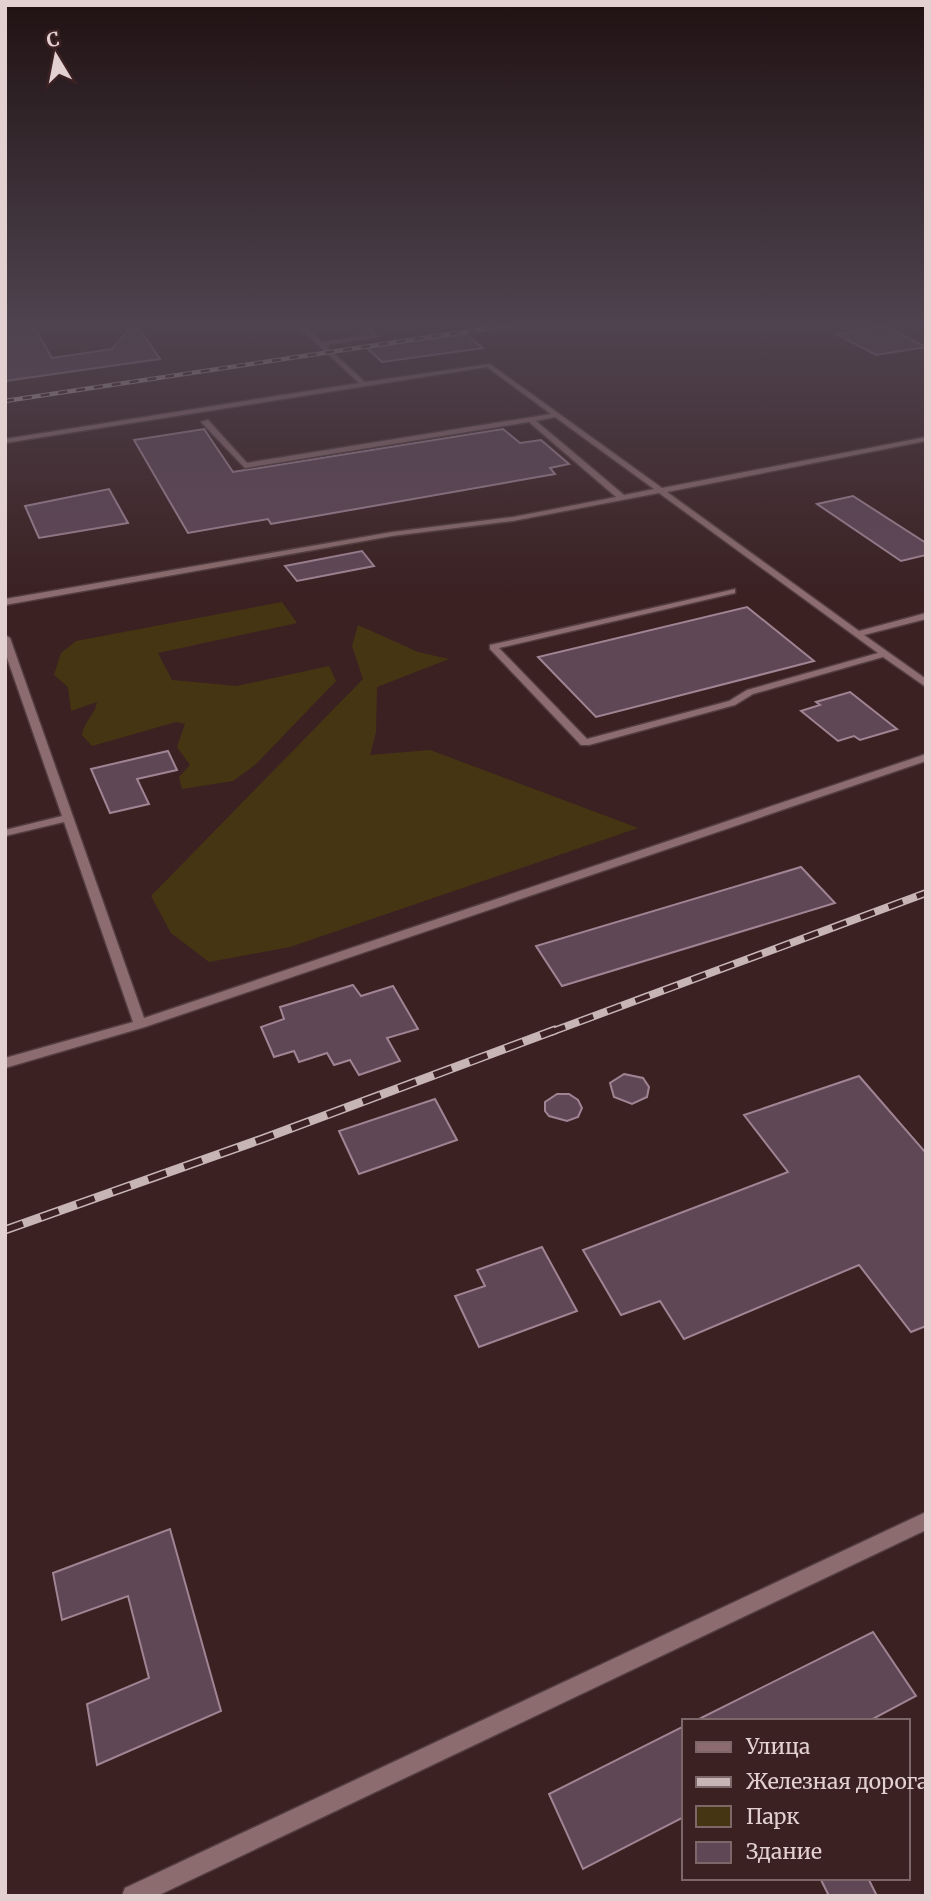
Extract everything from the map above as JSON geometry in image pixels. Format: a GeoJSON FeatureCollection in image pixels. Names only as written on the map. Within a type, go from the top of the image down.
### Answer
{"type":"FeatureCollection","features":[{"type":"Feature","properties":{"kind":"lane"},"geometry":{"type":"LineString","coordinates":[[5,441],[177,414]]}},
{"type":"Feature","properties":{"kind":"lane"},"geometry":{"type":"LineString","coordinates":[[205,422],[245,466],[557,415],[926,684]]}},
{"type":"Feature","properties":{"kind":"lane"},"geometry":{"type":"LineString","coordinates":[[530,420],[624,499]]}},
{"type":"Feature","properties":{"kind":"lane"},"geometry":{"type":"LineString","coordinates":[[5,602],[392,534],[513,519],[926,439]]}},
{"type":"Feature","properties":{"kind":"lane"},"geometry":{"type":"LineString","coordinates":[[732,591],[493,647],[585,743],[732,704],[750,692],[885,654]]}},
{"type":"Feature","properties":{"kind":"lane"},"geometry":{"type":"LineString","coordinates":[[857,634],[926,616]]}},
{"type":"Feature","properties":{"kind":"lane"},"geometry":{"type":"LineString","coordinates":[[5,638],[140,1024]]}},
{"type":"Feature","properties":{"kind":"lane"},"geometry":{"type":"LineString","coordinates":[[5,1063],[140,1024],[926,757]]}},
{"type":"Feature","properties":{"kind":"lane"},"geometry":{"type":"LineString","coordinates":[[5,833],[68,818]]}},
{"type":"Feature","properties":{"kind":"lane"},"geometry":{"type":"LineString","coordinates":[[132,1896],[926,1521]]}},
{"type":"Feature","properties":{"kind":"green space"},"geometry":{"type":"Polygon","coordinates":[[[282,602],[297,623],[158,653],[172,680],[237,686],[329,666],[336,681],[255,765],[233,781],[182,789],[179,777],[190,765],[177,747],[185,724],[176,722],[92,746],[82,735],[97,702],[71,711],[68,687],[54,675],[61,653],[76,641],[282,602]]]}},
{"type":"Feature","properties":{"kind":"green space"},"geometry":{"type":"Polygon","coordinates":[[[358,625],[418,652],[449,659],[377,687],[376,732],[370,755],[430,750],[638,828],[290,947],[209,962],[171,933],[151,896],[363,679],[352,646],[358,625]]]}},
{"type":"Feature","properties":{"kind":"building"},"geometry":{"type":"Polygon","coordinates":[[[204,429],[233,472],[503,429],[520,443],[541,440],[569,464],[550,468],[555,474],[271,524],[268,519],[188,533],[134,440],[204,429]]]}},
{"type":"Feature","properties":{"kind":"building"},"geometry":{"type":"Polygon","coordinates":[[[109,489],[128,523],[39,538],[25,506],[109,489]]]}},
{"type":"Feature","properties":{"kind":"building"},"geometry":{"type":"Polygon","coordinates":[[[853,496],[926,543],[926,555],[901,561],[817,504],[853,496]]]}},
{"type":"Feature","properties":{"kind":"building"},"geometry":{"type":"Polygon","coordinates":[[[362,551],[374,566],[297,581],[285,566],[362,551]]]}},
{"type":"Feature","properties":{"kind":"building"},"geometry":{"type":"Polygon","coordinates":[[[747,607],[814,661],[596,717],[538,657],[747,607]]]}},
{"type":"Feature","properties":{"kind":"building"},"geometry":{"type":"Polygon","coordinates":[[[850,692],[897,729],[860,740],[854,736],[838,741],[801,711],[820,705],[816,702],[850,692]]]}},
{"type":"Feature","properties":{"kind":"building"},"geometry":{"type":"Polygon","coordinates":[[[168,751],[177,770],[137,779],[149,804],[110,813],[91,769],[168,751]]]}},
{"type":"Feature","properties":{"kind":"building"},"geometry":{"type":"Polygon","coordinates":[[[801,867],[835,903],[562,986],[536,946],[801,867]]]}},
{"type":"Feature","properties":{"kind":"building"},"geometry":{"type":"Polygon","coordinates":[[[353,985],[361,996],[393,986],[418,1029],[387,1038],[400,1061],[359,1075],[350,1060],[334,1065],[327,1053],[299,1062],[294,1051],[274,1057],[261,1027],[284,1019],[280,1007],[353,985]]]}},
{"type":"Feature","properties":{"kind":"building"},"geometry":{"type":"Polygon","coordinates":[[[624,1074],[643,1078],[649,1087],[647,1097],[632,1104],[614,1097],[610,1083],[624,1074]]]}},
{"type":"Feature","properties":{"kind":"building"},"geometry":{"type":"Polygon","coordinates":[[[859,1076],[926,1153],[926,1326],[911,1332],[859,1265],[684,1339],[660,1301],[621,1315],[583,1250],[788,1172],[744,1115],[859,1076]]]}},
{"type":"Feature","properties":{"kind":"building"},"geometry":{"type":"Polygon","coordinates":[[[557,1094],[569,1094],[578,1100],[582,1108],[578,1117],[567,1121],[549,1116],[545,1111],[545,1102],[557,1094]]]}},
{"type":"Feature","properties":{"kind":"building"},"geometry":{"type":"Polygon","coordinates":[[[435,1099],[457,1140],[359,1174],[339,1131],[435,1099]]]}},
{"type":"Feature","properties":{"kind":"building"},"geometry":{"type":"Polygon","coordinates":[[[542,1247],[577,1311],[479,1347],[455,1296],[485,1286],[477,1270],[542,1247]]]}},
{"type":"Feature","properties":{"kind":"building"},"geometry":{"type":"Polygon","coordinates":[[[170,1529],[221,1711],[97,1765],[87,1704],[149,1678],[128,1596],[62,1620],[53,1573],[170,1529]]]}},
{"type":"Feature","properties":{"kind":"building"},"geometry":{"type":"Polygon","coordinates":[[[873,1632],[916,1696],[873,1719],[699,1719],[873,1632]]]}},
{"type":"Feature","properties":{"kind":"building"},"geometry":{"type":"Polygon","coordinates":[[[682,1727],[682,1818],[583,1869],[549,1794],[682,1727]]]}},
{"type":"Feature","properties":{"kind":"building"},"geometry":{"type":"Polygon","coordinates":[[[821,1880],[869,1880],[877,1896],[829,1896],[821,1880]]]}},
{"type":"Feature","properties":{"kind":"railway"},"geometry":{"type":"LineString","coordinates":[[551,1032],[926,893]]}},
{"type":"Feature","properties":{"kind":"railway"},"geometry":{"type":"LineString","coordinates":[[5,1230],[262,1139],[555,1030]]}}]}
